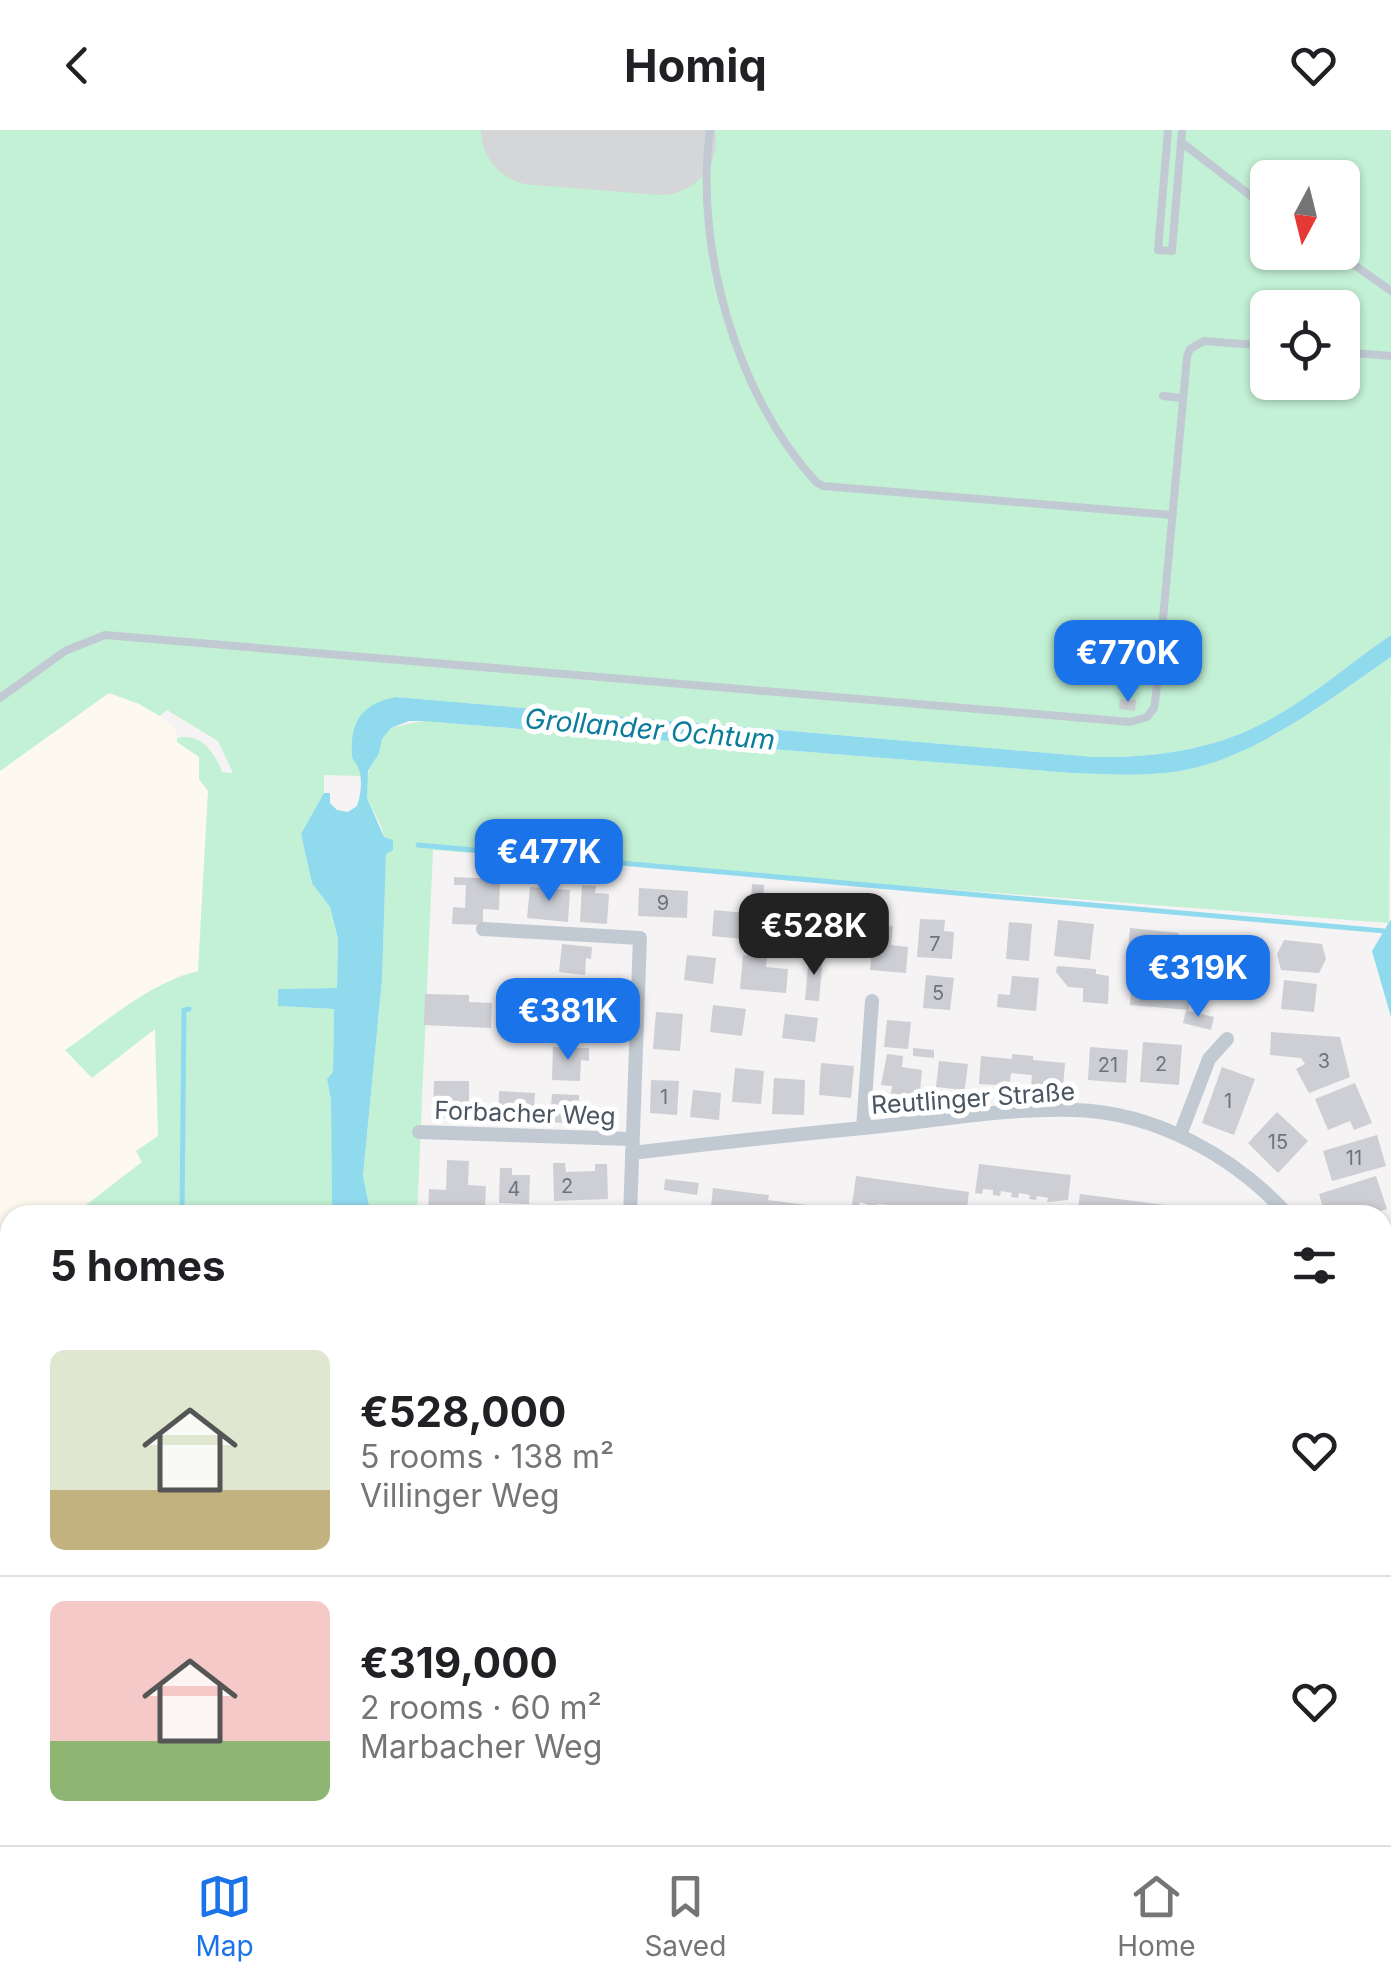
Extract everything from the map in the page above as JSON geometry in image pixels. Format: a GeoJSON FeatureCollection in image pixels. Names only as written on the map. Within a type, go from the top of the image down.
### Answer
{"type":"FeatureCollection","features":[{"type":"Feature","properties":{"kind":"street"},"geometry":{"type":"LineString","coordinates":[[483,929],[640,938],[630,1205]]}},
{"type":"Feature","properties":{"kind":"street"},"geometry":{"type":"LineString","coordinates":[[862,1128],[872,1001]]}},
{"type":"Feature","properties":{"kind":"street"},"geometry":{"type":"LineString","coordinates":[[1180,1135],[1209,1060],[1226,1039]]}},
{"type":"Feature","properties":{"kind":"street","name":"Reutlinger Straße"},"geometry":{"type":"LineString","coordinates":[[631,1146],[1077,1110],[1180,1135],[1248,1176],[1278,1205]]}},
{"type":"Feature","properties":{"kind":"street","name":"Forbacher Weg"},"geometry":{"type":"LineString","coordinates":[[419,1132],[631,1146]]}},
{"type":"Feature","properties":{"kind":"lane"},"geometry":{"type":"LineString","coordinates":[[710,130],[710,230],[723,302],[745,368],[761,400],[785,442],[816,482],[823,486],[1172,514]]}},
{"type":"Feature","properties":{"kind":"lane"},"geometry":{"type":"LineString","coordinates":[[1167,131],[1158,250],[1172,251],[1182,130]]}},
{"type":"Feature","properties":{"kind":"lane"},"geometry":{"type":"LineString","coordinates":[[1181,142],[1250,195]]}},
{"type":"Feature","properties":{"kind":"lane"},"geometry":{"type":"LineString","coordinates":[[1360,269],[1391,291]]}},
{"type":"Feature","properties":{"kind":"lane"},"geometry":{"type":"LineString","coordinates":[[0,698],[64,651],[106,635],[1130,722],[1148,718],[1154,708],[1186,357],[1196,344],[1250,346]]}},
{"type":"Feature","properties":{"kind":"lane"},"geometry":{"type":"LineString","coordinates":[[1360,353],[1391,356]]}},
{"type":"Feature","properties":{"kind":"lane"},"geometry":{"type":"LineString","coordinates":[[1163,396],[1182,398]]}},
{"type":"Feature","properties":{"kind":"shaded area"},"geometry":{"type":"Polygon","coordinates":[[[109,693],[139,704],[176,729],[177,742],[199,757],[199,779],[208,791],[198,972],[177,976],[155,1028],[158,1136],[136,1151],[142,1162],[86,1205],[0,1205],[0,771],[109,693]]]}},
{"type":"Feature","properties":{"kind":"green space"},"geometry":{"type":"Polygon","coordinates":[[[0,130],[1391,130],[1391,635],[1269,720],[1206,745],[1139,756],[1094,757],[396,697],[360,776],[324,775],[324,797],[301,834],[312,882],[330,907],[338,940],[337,988],[279,989],[279,1006],[334,1009],[333,1072],[327,1079],[331,1100],[332,1205],[86,1205],[142,1162],[136,1151],[158,1136],[155,1029],[92,1078],[65,1050],[145,994],[198,971],[208,791],[199,779],[199,757],[177,742],[177,738],[200,741],[211,751],[222,772],[233,773],[218,741],[167,710],[160,716],[109,693],[0,771],[0,130]]]}},
{"type":"Feature","properties":{"kind":"green space"},"geometry":{"type":"Polygon","coordinates":[[[1391,657],[1389,923],[433,850],[417,1205],[369,1205],[363,1177],[382,980],[386,853],[382,828],[367,798],[367,776],[382,739],[391,728],[422,721],[1126,775],[1180,771],[1208,764],[1264,741],[1391,657]]]}},
{"type":"Feature","properties":{"kind":"water","name":"Grollander Ochtum"},"geometry":{"type":"Polygon","coordinates":[[[1391,635],[1391,657],[1317,709],[1236,754],[1166,773],[1071,773],[422,721],[391,728],[368,771],[367,798],[384,837],[393,840],[393,850],[386,854],[382,980],[363,1176],[369,1205],[332,1205],[331,1100],[327,1079],[333,1072],[334,1009],[278,1006],[278,989],[337,988],[338,939],[330,907],[312,883],[301,834],[324,793],[330,793],[330,803],[337,810],[348,812],[357,806],[361,781],[352,756],[352,741],[357,722],[368,708],[396,697],[1094,757],[1139,756],[1206,745],[1248,730],[1301,701],[1391,635]]]}},
{"type":"Feature","properties":{"kind":"water"},"geometry":{"type":"Polygon","coordinates":[[[1391,919],[1391,1017],[1372,951],[1391,919]]]}},
{"type":"Feature","properties":{"kind":"building"},"geometry":{"type":"Polygon","coordinates":[[[1120,699],[1136,700],[1135,711],[1119,709],[1120,699]]]}},
{"type":"Feature","properties":{"kind":"building"},"geometry":{"type":"Polygon","coordinates":[[[454,877],[500,879],[499,910],[483,909],[483,925],[452,924],[453,907],[465,908],[466,885],[454,885],[454,877]]]}},
{"type":"Feature","properties":{"kind":"building"},"geometry":{"type":"Polygon","coordinates":[[[752,884],[764,885],[763,900],[751,898],[752,884]]]}},
{"type":"Feature","properties":{"kind":"building"},"geometry":{"type":"Polygon","coordinates":[[[582,885],[596,886],[595,893],[609,894],[607,924],[580,922],[582,885]]]}},
{"type":"Feature","properties":{"kind":"building"},"geometry":{"type":"Polygon","coordinates":[[[530,887],[570,890],[568,922],[527,918],[530,887]]]}},
{"type":"Feature","properties":{"kind":"building"},"geometry":{"type":"Polygon","coordinates":[[[639,888],[688,891],[687,918],[638,916],[639,888]]]}},
{"type":"Feature","properties":{"kind":"building"},"geometry":{"type":"Polygon","coordinates":[[[714,910],[746,913],[743,939],[712,936],[714,910]]]}},
{"type":"Feature","properties":{"kind":"building"},"geometry":{"type":"Polygon","coordinates":[[[768,912],[809,916],[805,950],[773,947],[774,935],[766,934],[768,912]]]}},
{"type":"Feature","properties":{"kind":"building"},"geometry":{"type":"Polygon","coordinates":[[[920,919],[945,920],[944,931],[954,932],[952,959],[917,957],[920,919]]]}},
{"type":"Feature","properties":{"kind":"building"},"geometry":{"type":"Polygon","coordinates":[[[1058,920],[1094,924],[1090,960],[1054,956],[1058,920]]]}},
{"type":"Feature","properties":{"kind":"building"},"geometry":{"type":"Polygon","coordinates":[[[818,922],[852,925],[850,952],[816,950],[818,922]]]}},
{"type":"Feature","properties":{"kind":"building"},"geometry":{"type":"Polygon","coordinates":[[[1009,922],[1032,924],[1029,961],[1006,959],[1009,922]]]}},
{"type":"Feature","properties":{"kind":"building"},"geometry":{"type":"Polygon","coordinates":[[[874,924],[893,926],[891,945],[908,947],[906,973],[870,970],[874,924]]]}},
{"type":"Feature","properties":{"kind":"building"},"geometry":{"type":"Polygon","coordinates":[[[1130,928],[1179,933],[1176,968],[1127,963],[1130,928]]]}},
{"type":"Feature","properties":{"kind":"building"},"geometry":{"type":"Polygon","coordinates":[[[1247,938],[1263,939],[1261,959],[1245,958],[1247,938]]]}},
{"type":"Feature","properties":{"kind":"building"},"geometry":{"type":"Polygon","coordinates":[[[1205,940],[1240,943],[1236,975],[1202,972],[1205,940]]]}},
{"type":"Feature","properties":{"kind":"building"},"geometry":{"type":"Polygon","coordinates":[[[1284,940],[1322,944],[1326,959],[1319,973],[1281,970],[1277,954],[1284,940]]]}},
{"type":"Feature","properties":{"kind":"building"},"geometry":{"type":"Polygon","coordinates":[[[562,944],[592,947],[591,959],[586,958],[585,975],[559,972],[562,944]]]}},
{"type":"Feature","properties":{"kind":"building"},"geometry":{"type":"Polygon","coordinates":[[[687,955],[716,958],[713,984],[684,980],[687,955]]]}},
{"type":"Feature","properties":{"kind":"building"},"geometry":{"type":"Polygon","coordinates":[[[743,955],[767,957],[766,967],[788,969],[786,993],[740,989],[743,955]]]}},
{"type":"Feature","properties":{"kind":"building"},"geometry":{"type":"Polygon","coordinates":[[[809,955],[823,956],[819,1001],[805,1000],[809,955]]]}},
{"type":"Feature","properties":{"kind":"building"},"geometry":{"type":"Polygon","coordinates":[[[1057,966],[1096,969],[1096,974],[1109,976],[1108,1004],[1083,1002],[1083,988],[1068,987],[1056,972],[1057,966]]]}},
{"type":"Feature","properties":{"kind":"building"},"geometry":{"type":"Polygon","coordinates":[[[926,975],[954,978],[950,1010],[923,1008],[926,975]]]}},
{"type":"Feature","properties":{"kind":"building"},"geometry":{"type":"Polygon","coordinates":[[[1012,976],[1039,978],[1036,1011],[997,1007],[998,994],[1010,995],[1012,976]]]}},
{"type":"Feature","properties":{"kind":"building"},"geometry":{"type":"Polygon","coordinates":[[[1157,978],[1191,981],[1189,1010],[1130,1005],[1131,985],[1156,987],[1157,978]]]}},
{"type":"Feature","properties":{"kind":"building"},"geometry":{"type":"Polygon","coordinates":[[[1284,980],[1317,984],[1314,1012],[1281,1009],[1284,980]]]}},
{"type":"Feature","properties":{"kind":"building"},"geometry":{"type":"Polygon","coordinates":[[[1198,981],[1237,984],[1236,998],[1197,995],[1198,981]]]}},
{"type":"Feature","properties":{"kind":"building"},"geometry":{"type":"Polygon","coordinates":[[[520,991],[545,993],[542,1028],[517,1026],[520,991]]]}},
{"type":"Feature","properties":{"kind":"building"},"geometry":{"type":"Polygon","coordinates":[[[425,994],[469,995],[469,1002],[492,1003],[491,1028],[424,1025],[425,994]]]}},
{"type":"Feature","properties":{"kind":"building"},"geometry":{"type":"Polygon","coordinates":[[[556,996],[591,998],[589,1025],[554,1023],[556,996]]]}},
{"type":"Feature","properties":{"kind":"building"},"geometry":{"type":"Polygon","coordinates":[[[713,1005],[746,1009],[742,1036],[710,1032],[713,1005]]]}},
{"type":"Feature","properties":{"kind":"building"},"geometry":{"type":"Polygon","coordinates":[[[1186,1010],[1214,1017],[1211,1030],[1183,1023],[1186,1010]]]}},
{"type":"Feature","properties":{"kind":"building"},"geometry":{"type":"Polygon","coordinates":[[[656,1012],[683,1014],[680,1051],[653,1049],[656,1012]]]}},
{"type":"Feature","properties":{"kind":"building"},"geometry":{"type":"Polygon","coordinates":[[[785,1014],[818,1018],[815,1042],[782,1038],[785,1014]]]}},
{"type":"Feature","properties":{"kind":"building"},"geometry":{"type":"Polygon","coordinates":[[[887,1020],[911,1022],[908,1049],[884,1047],[887,1020]]]}},
{"type":"Feature","properties":{"kind":"building"},"geometry":{"type":"Polygon","coordinates":[[[1271,1032],[1340,1037],[1350,1077],[1309,1093],[1296,1069],[1305,1064],[1301,1058],[1270,1055],[1271,1032]]]}},
{"type":"Feature","properties":{"kind":"building"},"geometry":{"type":"Polygon","coordinates":[[[1143,1042],[1182,1045],[1179,1085],[1140,1082],[1143,1042]]]}},
{"type":"Feature","properties":{"kind":"building"},"geometry":{"type":"Polygon","coordinates":[[[553,1047],[589,1048],[589,1061],[581,1060],[580,1081],[552,1080],[553,1047]]]}},
{"type":"Feature","properties":{"kind":"building"},"geometry":{"type":"Polygon","coordinates":[[[1090,1047],[1128,1050],[1126,1083],[1088,1080],[1090,1047]]]}},
{"type":"Feature","properties":{"kind":"building"},"geometry":{"type":"Polygon","coordinates":[[[913,1048],[934,1050],[934,1058],[913,1056],[913,1048]]]}},
{"type":"Feature","properties":{"kind":"building"},"geometry":{"type":"Polygon","coordinates":[[[887,1054],[903,1056],[902,1067],[922,1070],[919,1103],[890,1100],[892,1086],[881,1085],[887,1054]]]}},
{"type":"Feature","properties":{"kind":"building"},"geometry":{"type":"Polygon","coordinates":[[[1012,1054],[1065,1063],[1063,1089],[1031,1086],[1032,1075],[1011,1073],[1009,1090],[979,1084],[981,1056],[1012,1059],[1012,1054]]]}},
{"type":"Feature","properties":{"kind":"building"},"geometry":{"type":"Polygon","coordinates":[[[939,1061],[968,1064],[964,1095],[954,1094],[955,1089],[936,1087],[939,1061]]]}},
{"type":"Feature","properties":{"kind":"building"},"geometry":{"type":"Polygon","coordinates":[[[821,1063],[854,1066],[851,1098],[819,1095],[821,1063]]]}},
{"type":"Feature","properties":{"kind":"building"},"geometry":{"type":"Polygon","coordinates":[[[1222,1067],[1255,1079],[1234,1135],[1202,1123],[1222,1067]]]}},
{"type":"Feature","properties":{"kind":"building"},"geometry":{"type":"Polygon","coordinates":[[[735,1068],[764,1071],[761,1104],[732,1102],[735,1068]]]}},
{"type":"Feature","properties":{"kind":"building"},"geometry":{"type":"Polygon","coordinates":[[[774,1078],[805,1080],[804,1115],[772,1114],[774,1078]]]}},
{"type":"Feature","properties":{"kind":"building"},"geometry":{"type":"Polygon","coordinates":[[[651,1080],[679,1081],[677,1115],[650,1113],[651,1080]]]}},
{"type":"Feature","properties":{"kind":"building"},"geometry":{"type":"Polygon","coordinates":[[[434,1081],[469,1081],[469,1118],[433,1118],[434,1081]]]}},
{"type":"Feature","properties":{"kind":"building"},"geometry":{"type":"Polygon","coordinates":[[[1355,1083],[1372,1123],[1354,1130],[1350,1121],[1328,1130],[1315,1099],[1355,1083]]]}},
{"type":"Feature","properties":{"kind":"building"},"geometry":{"type":"Polygon","coordinates":[[[693,1090],[721,1093],[719,1120],[690,1117],[693,1090]]]}},
{"type":"Feature","properties":{"kind":"building"},"geometry":{"type":"Polygon","coordinates":[[[499,1091],[535,1093],[533,1121],[498,1119],[499,1091]]]}},
{"type":"Feature","properties":{"kind":"building"},"geometry":{"type":"Polygon","coordinates":[[[552,1094],[579,1095],[579,1109],[585,1109],[584,1124],[550,1122],[552,1094]]]}},
{"type":"Feature","properties":{"kind":"building"},"geometry":{"type":"Polygon","coordinates":[[[1277,1112],[1308,1141],[1278,1173],[1248,1143],[1277,1112]]]}},
{"type":"Feature","properties":{"kind":"building"},"geometry":{"type":"Polygon","coordinates":[[[1377,1135],[1386,1166],[1332,1181],[1323,1151],[1377,1135]]]}},
{"type":"Feature","properties":{"kind":"building"},"geometry":{"type":"Polygon","coordinates":[[[447,1160],[469,1161],[468,1185],[486,1186],[485,1205],[428,1205],[429,1189],[446,1190],[447,1160]]]}},
{"type":"Feature","properties":{"kind":"building"},"geometry":{"type":"Polygon","coordinates":[[[553,1163],[565,1163],[566,1172],[595,1171],[595,1164],[607,1164],[608,1199],[554,1201],[553,1163]]]}},
{"type":"Feature","properties":{"kind":"building"},"geometry":{"type":"Polygon","coordinates":[[[979,1164],[1071,1175],[1068,1200],[1047,1202],[1048,1198],[1029,1199],[1030,1195],[1019,1193],[1018,1198],[1011,1197],[1012,1193],[1001,1191],[1000,1196],[983,1189],[982,1194],[975,1193],[979,1164]]]}},
{"type":"Feature","properties":{"kind":"building"},"geometry":{"type":"Polygon","coordinates":[[[500,1168],[512,1168],[512,1175],[530,1175],[529,1204],[499,1203],[500,1168]]]}},
{"type":"Feature","properties":{"kind":"building"},"geometry":{"type":"Polygon","coordinates":[[[856,1176],[969,1192],[967,1205],[852,1205],[856,1176]]]}},
{"type":"Feature","properties":{"kind":"building"},"geometry":{"type":"Polygon","coordinates":[[[1376,1176],[1386,1205],[1322,1205],[1319,1194],[1376,1176]]]}},
{"type":"Feature","properties":{"kind":"building"},"geometry":{"type":"Polygon","coordinates":[[[665,1179],[699,1183],[697,1195],[664,1190],[665,1179]]]}},
{"type":"Feature","properties":{"kind":"building"},"geometry":{"type":"Polygon","coordinates":[[[713,1188],[769,1195],[768,1200],[807,1205],[711,1205],[713,1188]]]}},
{"type":"Feature","properties":{"kind":"building"},"geometry":{"type":"Polygon","coordinates":[[[1080,1194],[1165,1205],[1078,1205],[1080,1194]]]}},
{"type":"Feature","properties":{"kind":"waterway"},"geometry":{"type":"LineString","coordinates":[[418,845],[1384,931]]}},
{"type":"Feature","properties":{"kind":"waterway"},"geometry":{"type":"LineString","coordinates":[[182,1205],[184,1010],[189,1009]]}},
{"type":"Feature","properties":{"kind":"runway"},"geometry":{"type":"LineString","coordinates":[[536,130],[661,140]]}}]}
